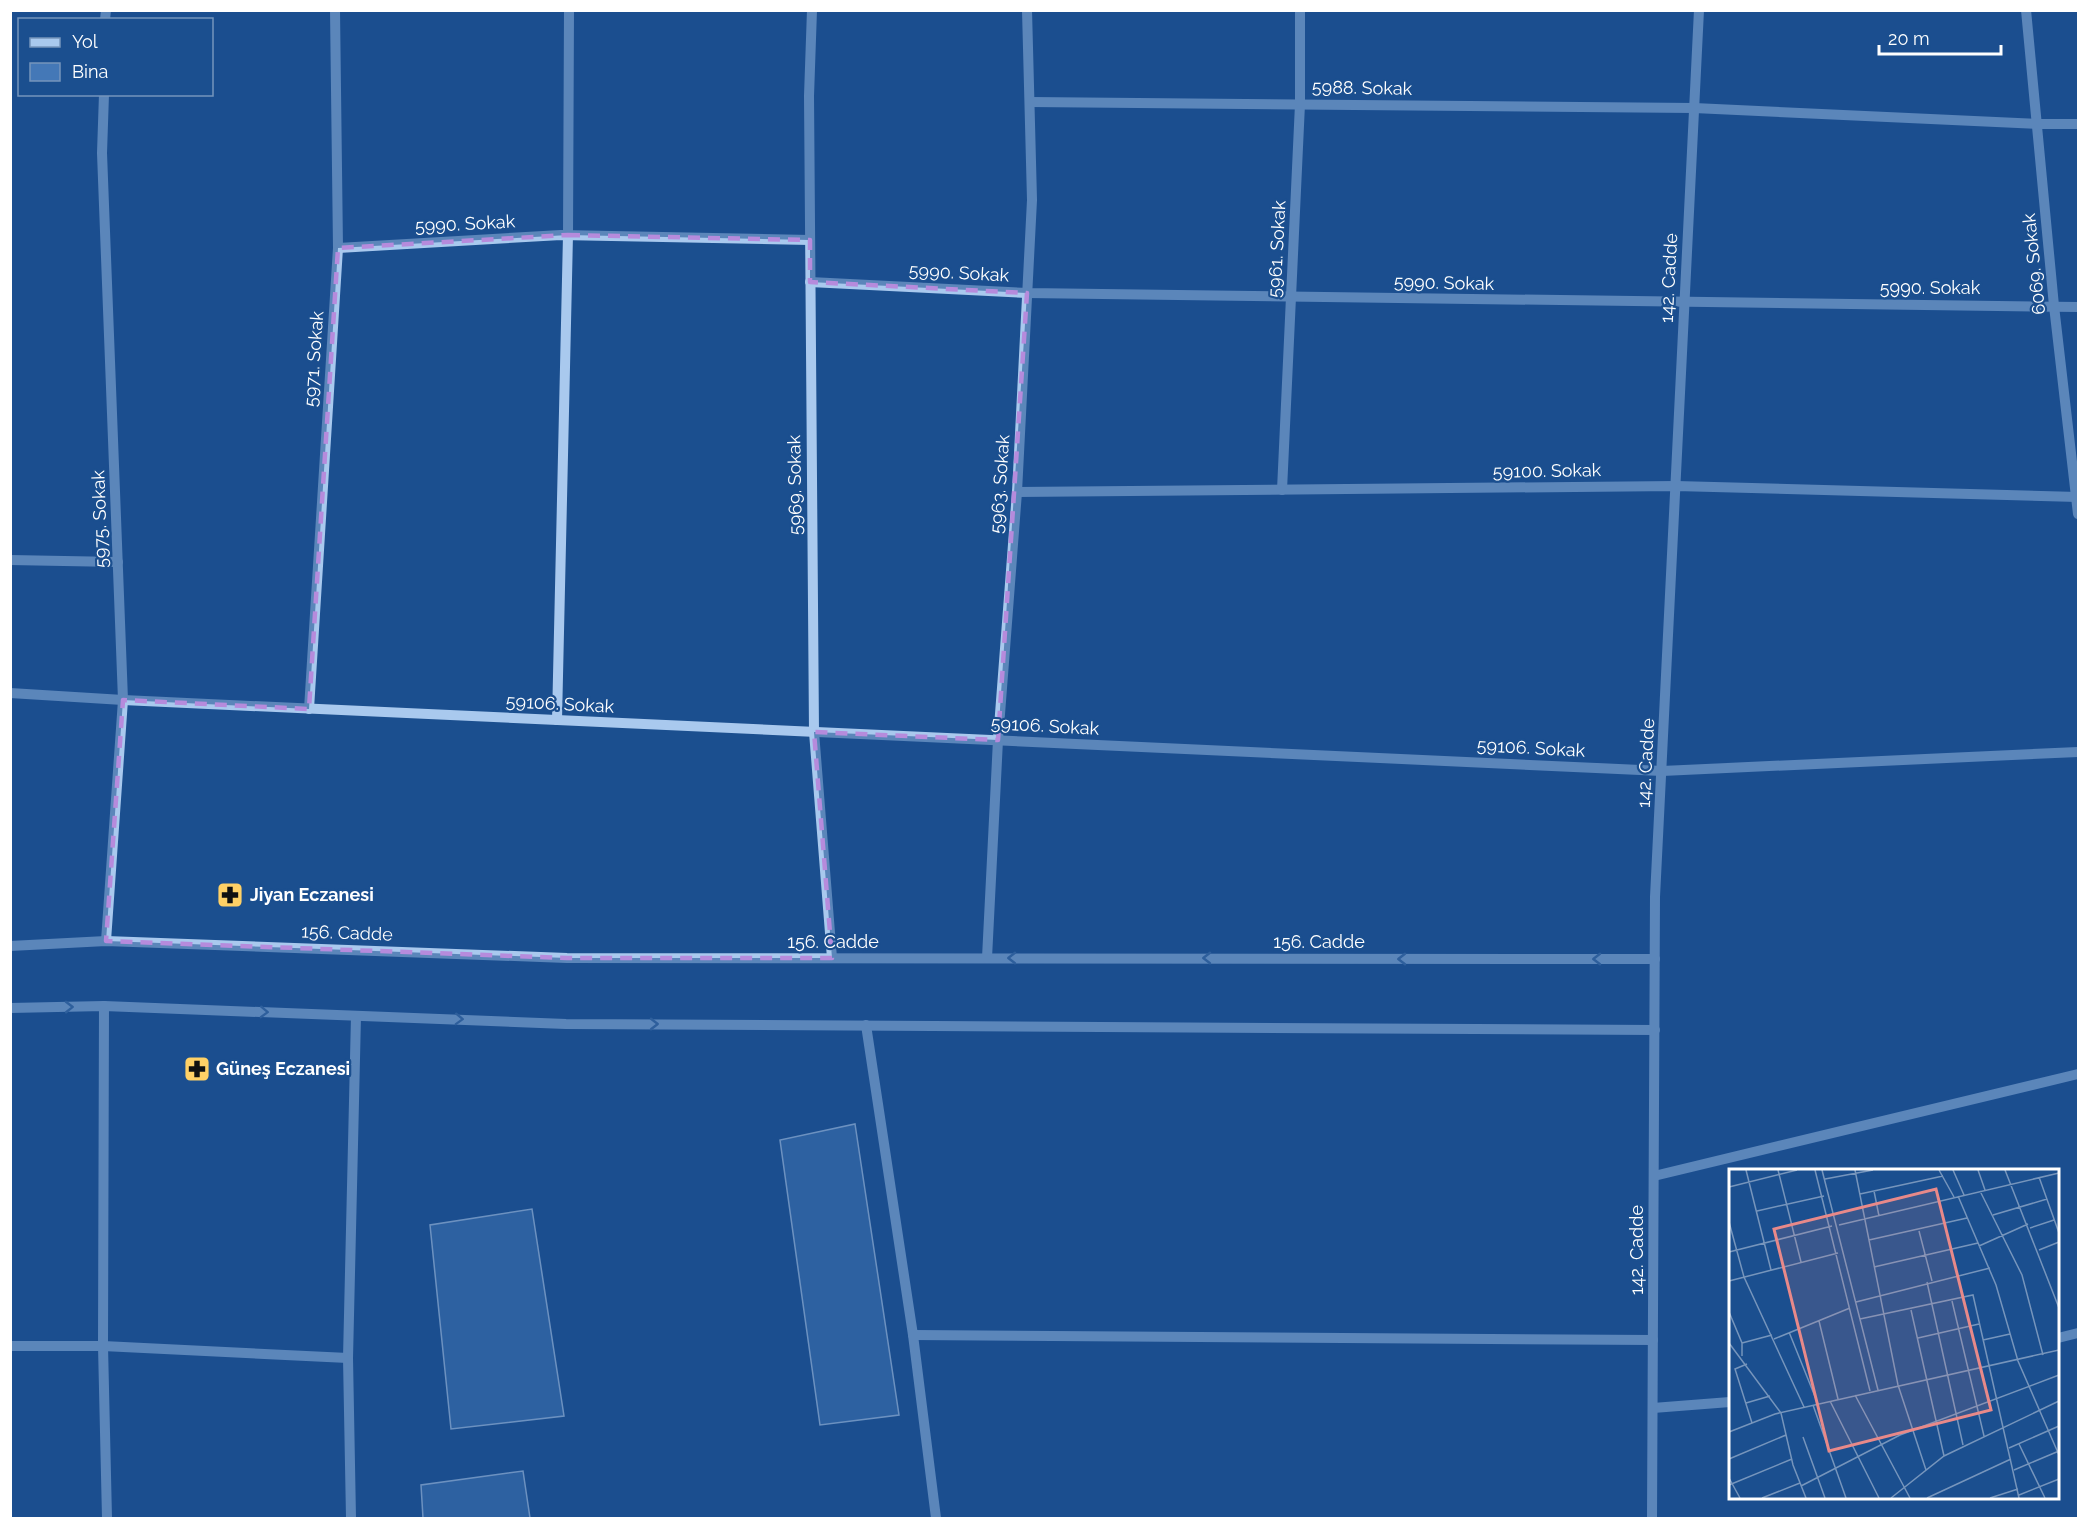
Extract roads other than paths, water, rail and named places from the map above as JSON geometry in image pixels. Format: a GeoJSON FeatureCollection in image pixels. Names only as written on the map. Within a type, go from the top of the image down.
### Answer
{"type":"FeatureCollection","features":[{"type":"Feature","properties":{"kind":"street","name":"5971. Sokak"},"geometry":{"type":"LineString","coordinates":[[309,709],[338,248],[335,10]]}},
{"type":"Feature","properties":{"kind":"street"},"geometry":{"type":"LineString","coordinates":[[557,720],[568,236],[569,10]]}},
{"type":"Feature","properties":{"kind":"street","name":"5969. Sokak"},"geometry":{"type":"LineString","coordinates":[[812,10],[809,96],[814,732],[832,958]]}},
{"type":"Feature","properties":{"kind":"street","name":"5963. Sokak"},"geometry":{"type":"LineString","coordinates":[[987,958],[998,740],[1017,492],[1032,200],[1028,10]]}},
{"type":"Feature","properties":{"kind":"street","name":"5961. Sokak"},"geometry":{"type":"LineString","coordinates":[[1282,489],[1300,104],[1300,10]]}},
{"type":"Feature","properties":{"kind":"street","name":"142. Cadde"},"geometry":{"type":"LineString","coordinates":[[1652,1518],[1656,897],[1699,10]]}},
{"type":"Feature","properties":{"kind":"street","name":"6069. Sokak"},"geometry":{"type":"LineString","coordinates":[[2026,10],[2054,306],[2079,514]]}},
{"type":"Feature","properties":{"kind":"street","name":"5975. Sokak"},"geometry":{"type":"LineString","coordinates":[[104,96],[102,153],[123,700],[106,941]]}},
{"type":"Feature","properties":{"kind":"street","name":"5988. Sokak"},"geometry":{"type":"LineString","coordinates":[[1030,102],[1694,108],[2079,124]]}},
{"type":"Feature","properties":{"kind":"street","name":"5990. Sokak"},"geometry":{"type":"LineString","coordinates":[[338,248],[568,236],[810,240]]}},
{"type":"Feature","properties":{"kind":"street","name":"5990. Sokak"},"geometry":{"type":"LineString","coordinates":[[810,282],[1027,293],[2079,308]]}},
{"type":"Feature","properties":{"kind":"street","name":"59100. Sokak"},"geometry":{"type":"LineString","coordinates":[[1017,492],[1676,486],[2078,497]]}},
{"type":"Feature","properties":{"kind":"street"},"geometry":{"type":"LineString","coordinates":[[10,560],[118,562]]}},
{"type":"Feature","properties":{"kind":"street","name":"59106. Sokak"},"geometry":{"type":"LineString","coordinates":[[10,693],[309,709],[1662,771],[2079,752]]}},
{"type":"Feature","properties":{"kind":"street","name":"156. Cadde"},"geometry":{"type":"LineString","coordinates":[[10,946],[106,941],[567,958],[1655,959]]}},
{"type":"Feature","properties":{"kind":"street"},"geometry":{"type":"LineString","coordinates":[[10,1008],[105,1006],[566,1023],[1655,1030]]}},
{"type":"Feature","properties":{"kind":"street"},"geometry":{"type":"LineString","coordinates":[[105,1006],[103,1346],[107,1518]]}},
{"type":"Feature","properties":{"kind":"street"},"geometry":{"type":"LineString","coordinates":[[351,1518],[348,1358],[356,1016]]}},
{"type":"Feature","properties":{"kind":"street"},"geometry":{"type":"LineString","coordinates":[[867,1025],[913,1335],[936,1518]]}},
{"type":"Feature","properties":{"kind":"street"},"geometry":{"type":"LineString","coordinates":[[1654,1176],[2079,1074]]}},
{"type":"Feature","properties":{"kind":"street"},"geometry":{"type":"LineString","coordinates":[[2059,1338],[2079,1333]]}},
{"type":"Feature","properties":{"kind":"street"},"geometry":{"type":"LineString","coordinates":[[913,1335],[1653,1340]]}},
{"type":"Feature","properties":{"kind":"street"},"geometry":{"type":"LineString","coordinates":[[10,1346],[103,1346],[348,1358]]}},
{"type":"Feature","properties":{"kind":"street"},"geometry":{"type":"LineString","coordinates":[[1653,1408],[1729,1402]]}},
{"type":"Feature","properties":{"kind":"place","name":"Jiyan Eczanesi"},"geometry":{"type":"Point","coordinates":[230,895]}},
{"type":"Feature","properties":{"kind":"place","name":"Güneş Eczanesi"},"geometry":{"type":"Point","coordinates":[197,1069]}}]}
